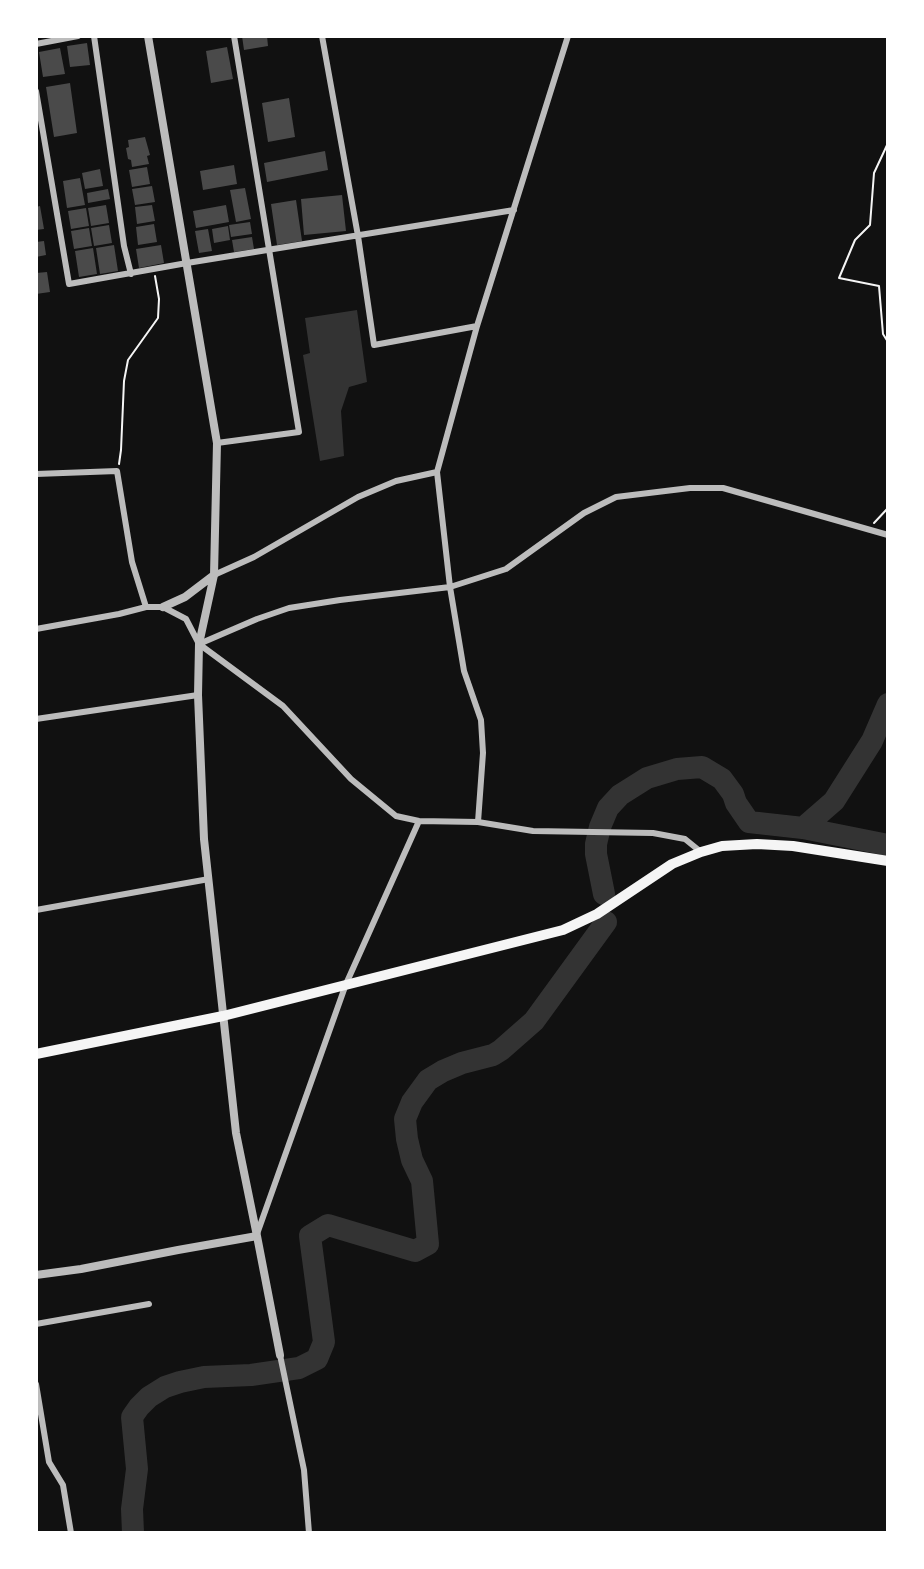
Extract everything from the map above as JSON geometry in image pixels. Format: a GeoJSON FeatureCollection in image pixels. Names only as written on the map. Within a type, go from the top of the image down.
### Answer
{"type":"FeatureCollection","features":[{"type":"Feature","properties":{"kind":"main road"},"geometry":{"type":"LineString","coordinates":[[36,1054],[223,1016],[563,930],[597,914],[672,864],[722,846],[758,844],[793,846],[888,861]]}},
{"type":"Feature","properties":{"kind":"street"},"geometry":{"type":"LineString","coordinates":[[36,44],[78,36]]}},
{"type":"Feature","properties":{"kind":"street"},"geometry":{"type":"LineString","coordinates":[[94,36],[124,246],[131,274]]}},
{"type":"Feature","properties":{"kind":"street"},"geometry":{"type":"LineString","coordinates":[[148,36],[217,443],[214,575],[199,644],[198,695],[204,839],[223,1016],[236,1133],[304,1470],[309,1533]]}},
{"type":"Feature","properties":{"kind":"street"},"geometry":{"type":"LineString","coordinates":[[217,443],[298,432],[234,36]]}},
{"type":"Feature","properties":{"kind":"street"},"geometry":{"type":"LineString","coordinates":[[322,36],[358,236],[374,345],[477,326]]}},
{"type":"Feature","properties":{"kind":"street"},"geometry":{"type":"LineString","coordinates":[[478,822],[483,753],[481,720],[464,671],[450,587],[437,472],[477,326],[568,36]]}},
{"type":"Feature","properties":{"kind":"street"},"geometry":{"type":"LineString","coordinates":[[36,91],[69,285],[187,263],[514,210]]}},
{"type":"Feature","properties":{"kind":"street"},"geometry":{"type":"LineString","coordinates":[[36,474],[117,471],[132,562],[147,607]]}},
{"type":"Feature","properties":{"kind":"street"},"geometry":{"type":"LineString","coordinates":[[36,629],[147,607],[163,607],[185,597],[214,575],[254,556],[358,497],[396,481],[437,472]]}},
{"type":"Feature","properties":{"kind":"street"},"geometry":{"type":"LineString","coordinates":[[199,644],[288,608],[450,587],[506,569],[584,513],[616,497],[690,488],[723,489],[888,535]]}},
{"type":"Feature","properties":{"kind":"street"},"geometry":{"type":"LineString","coordinates":[[163,607],[186,619],[199,644],[283,706],[351,779],[396,816],[419,821],[478,822],[533,831],[652,832],[686,838],[701,852]]}},
{"type":"Feature","properties":{"kind":"street"},"geometry":{"type":"LineString","coordinates":[[36,719],[198,695]]}},
{"type":"Feature","properties":{"kind":"street"},"geometry":{"type":"LineString","coordinates":[[256,1236],[346,984],[419,821]]}},
{"type":"Feature","properties":{"kind":"street"},"geometry":{"type":"LineString","coordinates":[[36,910],[209,879]]}},
{"type":"Feature","properties":{"kind":"street"},"geometry":{"type":"LineString","coordinates":[[36,1275],[81,1269],[256,1236]]}},
{"type":"Feature","properties":{"kind":"street"},"geometry":{"type":"LineString","coordinates":[[36,1324],[149,1304]]}},
{"type":"Feature","properties":{"kind":"street"},"geometry":{"type":"LineString","coordinates":[[36,1384],[49,1462],[63,1485],[71,1533]]}},
{"type":"Feature","properties":{"kind":"path"},"geometry":{"type":"LineString","coordinates":[[888,143],[874,173],[870,225],[855,240],[839,278],[879,285],[883,334],[888,342]]}},
{"type":"Feature","properties":{"kind":"path"},"geometry":{"type":"LineString","coordinates":[[117,471],[121,450],[124,381],[128,360],[158,318],[159,299],[154,270]]}},
{"type":"Feature","properties":{"kind":"path"},"geometry":{"type":"LineString","coordinates":[[867,529],[888,508]]}},
{"type":"Feature","properties":{"kind":"shaded area"},"geometry":{"type":"Polygon","coordinates":[[[357,310],[367,382],[349,387],[341,411],[344,456],[320,461],[303,355],[310,353],[305,318],[357,310]]]}},
{"type":"Feature","properties":{"kind":"building"},"geometry":{"type":"Polygon","coordinates":[[[242,36],[267,36],[268,46],[244,50],[242,36]]]}},
{"type":"Feature","properties":{"kind":"building"},"geometry":{"type":"Polygon","coordinates":[[[87,43],[90,65],[70,67],[67,46],[87,43]]]}},
{"type":"Feature","properties":{"kind":"building"},"geometry":{"type":"Polygon","coordinates":[[[227,47],[233,79],[211,83],[206,51],[227,47]]]}},
{"type":"Feature","properties":{"kind":"building"},"geometry":{"type":"Polygon","coordinates":[[[60,48],[65,74],[43,77],[39,52],[60,48]]]}},
{"type":"Feature","properties":{"kind":"building"},"geometry":{"type":"Polygon","coordinates":[[[70,83],[77,133],[54,137],[46,87],[70,83]]]}},
{"type":"Feature","properties":{"kind":"building"},"geometry":{"type":"Polygon","coordinates":[[[289,98],[295,137],[268,142],[262,103],[289,98]]]}},
{"type":"Feature","properties":{"kind":"building"},"geometry":{"type":"Polygon","coordinates":[[[145,137],[150,155],[147,156],[149,164],[132,167],[126,148],[129,147],[128,140],[145,137]]]}},
{"type":"Feature","properties":{"kind":"building"},"geometry":{"type":"Polygon","coordinates":[[[325,151],[328,170],[267,182],[264,163],[325,151]]]}},
{"type":"Feature","properties":{"kind":"building"},"geometry":{"type":"Polygon","coordinates":[[[234,165],[237,184],[203,190],[200,171],[234,165]]]}},
{"type":"Feature","properties":{"kind":"building"},"geometry":{"type":"Polygon","coordinates":[[[147,167],[150,184],[132,187],[129,170],[147,167]]]}},
{"type":"Feature","properties":{"kind":"building"},"geometry":{"type":"Polygon","coordinates":[[[100,169],[103,186],[85,189],[82,173],[100,169]]]}},
{"type":"Feature","properties":{"kind":"building"},"geometry":{"type":"Polygon","coordinates":[[[80,178],[85,205],[67,208],[63,181],[80,178]]]}},
{"type":"Feature","properties":{"kind":"building"},"geometry":{"type":"Polygon","coordinates":[[[152,186],[155,202],[135,205],[132,189],[152,186]]]}},
{"type":"Feature","properties":{"kind":"building"},"geometry":{"type":"Polygon","coordinates":[[[245,188],[251,219],[236,222],[230,190],[245,188]]]}},
{"type":"Feature","properties":{"kind":"building"},"geometry":{"type":"Polygon","coordinates":[[[108,189],[110,199],[88,203],[87,193],[108,189]]]}},
{"type":"Feature","properties":{"kind":"building"},"geometry":{"type":"Polygon","coordinates":[[[342,195],[346,231],[304,235],[301,199],[342,195]]]}},
{"type":"Feature","properties":{"kind":"building"},"geometry":{"type":"Polygon","coordinates":[[[296,200],[302,241],[277,245],[271,204],[296,200]]]}},
{"type":"Feature","properties":{"kind":"building"},"geometry":{"type":"Polygon","coordinates":[[[106,205],[109,223],[91,226],[88,208],[106,205]]]}},
{"type":"Feature","properties":{"kind":"building"},"geometry":{"type":"Polygon","coordinates":[[[152,205],[155,221],[137,224],[135,207],[152,205]]]}},
{"type":"Feature","properties":{"kind":"building"},"geometry":{"type":"Polygon","coordinates":[[[226,205],[229,222],[196,228],[193,211],[226,205]]]}},
{"type":"Feature","properties":{"kind":"building"},"geometry":{"type":"Polygon","coordinates":[[[40,206],[44,229],[36,230],[36,207],[40,206]]]}},
{"type":"Feature","properties":{"kind":"building"},"geometry":{"type":"Polygon","coordinates":[[[86,208],[89,226],[71,229],[68,211],[86,208]]]}},
{"type":"Feature","properties":{"kind":"building"},"geometry":{"type":"Polygon","coordinates":[[[250,222],[252,234],[231,237],[229,225],[250,222]]]}},
{"type":"Feature","properties":{"kind":"building"},"geometry":{"type":"Polygon","coordinates":[[[154,224],[157,242],[138,245],[136,227],[154,224]]]}},
{"type":"Feature","properties":{"kind":"building"},"geometry":{"type":"Polygon","coordinates":[[[109,225],[112,243],[94,246],[91,228],[109,225]]]}},
{"type":"Feature","properties":{"kind":"building"},"geometry":{"type":"Polygon","coordinates":[[[228,226],[230,240],[214,243],[212,229],[228,226]]]}},
{"type":"Feature","properties":{"kind":"building"},"geometry":{"type":"Polygon","coordinates":[[[89,228],[92,246],[74,249],[71,231],[89,228]]]}},
{"type":"Feature","properties":{"kind":"building"},"geometry":{"type":"Polygon","coordinates":[[[208,229],[212,251],[199,253],[195,231],[208,229]]]}},
{"type":"Feature","properties":{"kind":"building"},"geometry":{"type":"Polygon","coordinates":[[[252,237],[254,249],[234,252],[232,240],[252,237]]]}},
{"type":"Feature","properties":{"kind":"building"},"geometry":{"type":"Polygon","coordinates":[[[44,241],[46,255],[36,257],[36,242],[44,241]]]}},
{"type":"Feature","properties":{"kind":"building"},"geometry":{"type":"Polygon","coordinates":[[[114,245],[118,271],[100,274],[96,248],[114,245]]]}},
{"type":"Feature","properties":{"kind":"building"},"geometry":{"type":"Polygon","coordinates":[[[161,245],[164,263],[139,268],[136,249],[161,245]]]}},
{"type":"Feature","properties":{"kind":"building"},"geometry":{"type":"Polygon","coordinates":[[[93,248],[97,274],[79,277],[75,251],[93,248]]]}},
{"type":"Feature","properties":{"kind":"building"},"geometry":{"type":"Polygon","coordinates":[[[47,272],[50,292],[36,294],[36,273],[47,272]]]}},
{"type":"Feature","properties":{"kind":"waterway"},"geometry":{"type":"LineString","coordinates":[[803,828],[834,801],[872,741],[888,704]]}},
{"type":"Feature","properties":{"kind":"waterway"},"geometry":{"type":"LineString","coordinates":[[604,894],[596,844],[608,808],[620,795],[647,778],[677,769],[702,767],[722,779],[749,822],[803,828],[888,845]]}},
{"type":"Feature","properties":{"kind":"waterway"},"geometry":{"type":"LineString","coordinates":[[133,1533],[132,1509],[137,1469],[132,1417],[139,1407],[149,1397],[165,1387],[180,1382],[204,1377],[251,1375],[299,1368],[317,1359],[324,1342],[310,1236],[328,1225],[415,1251],[428,1244],[422,1181],[412,1160],[407,1139],[405,1119],[412,1102],[428,1080],[462,1063],[493,1055],[534,1021],[606,922]]}}]}
